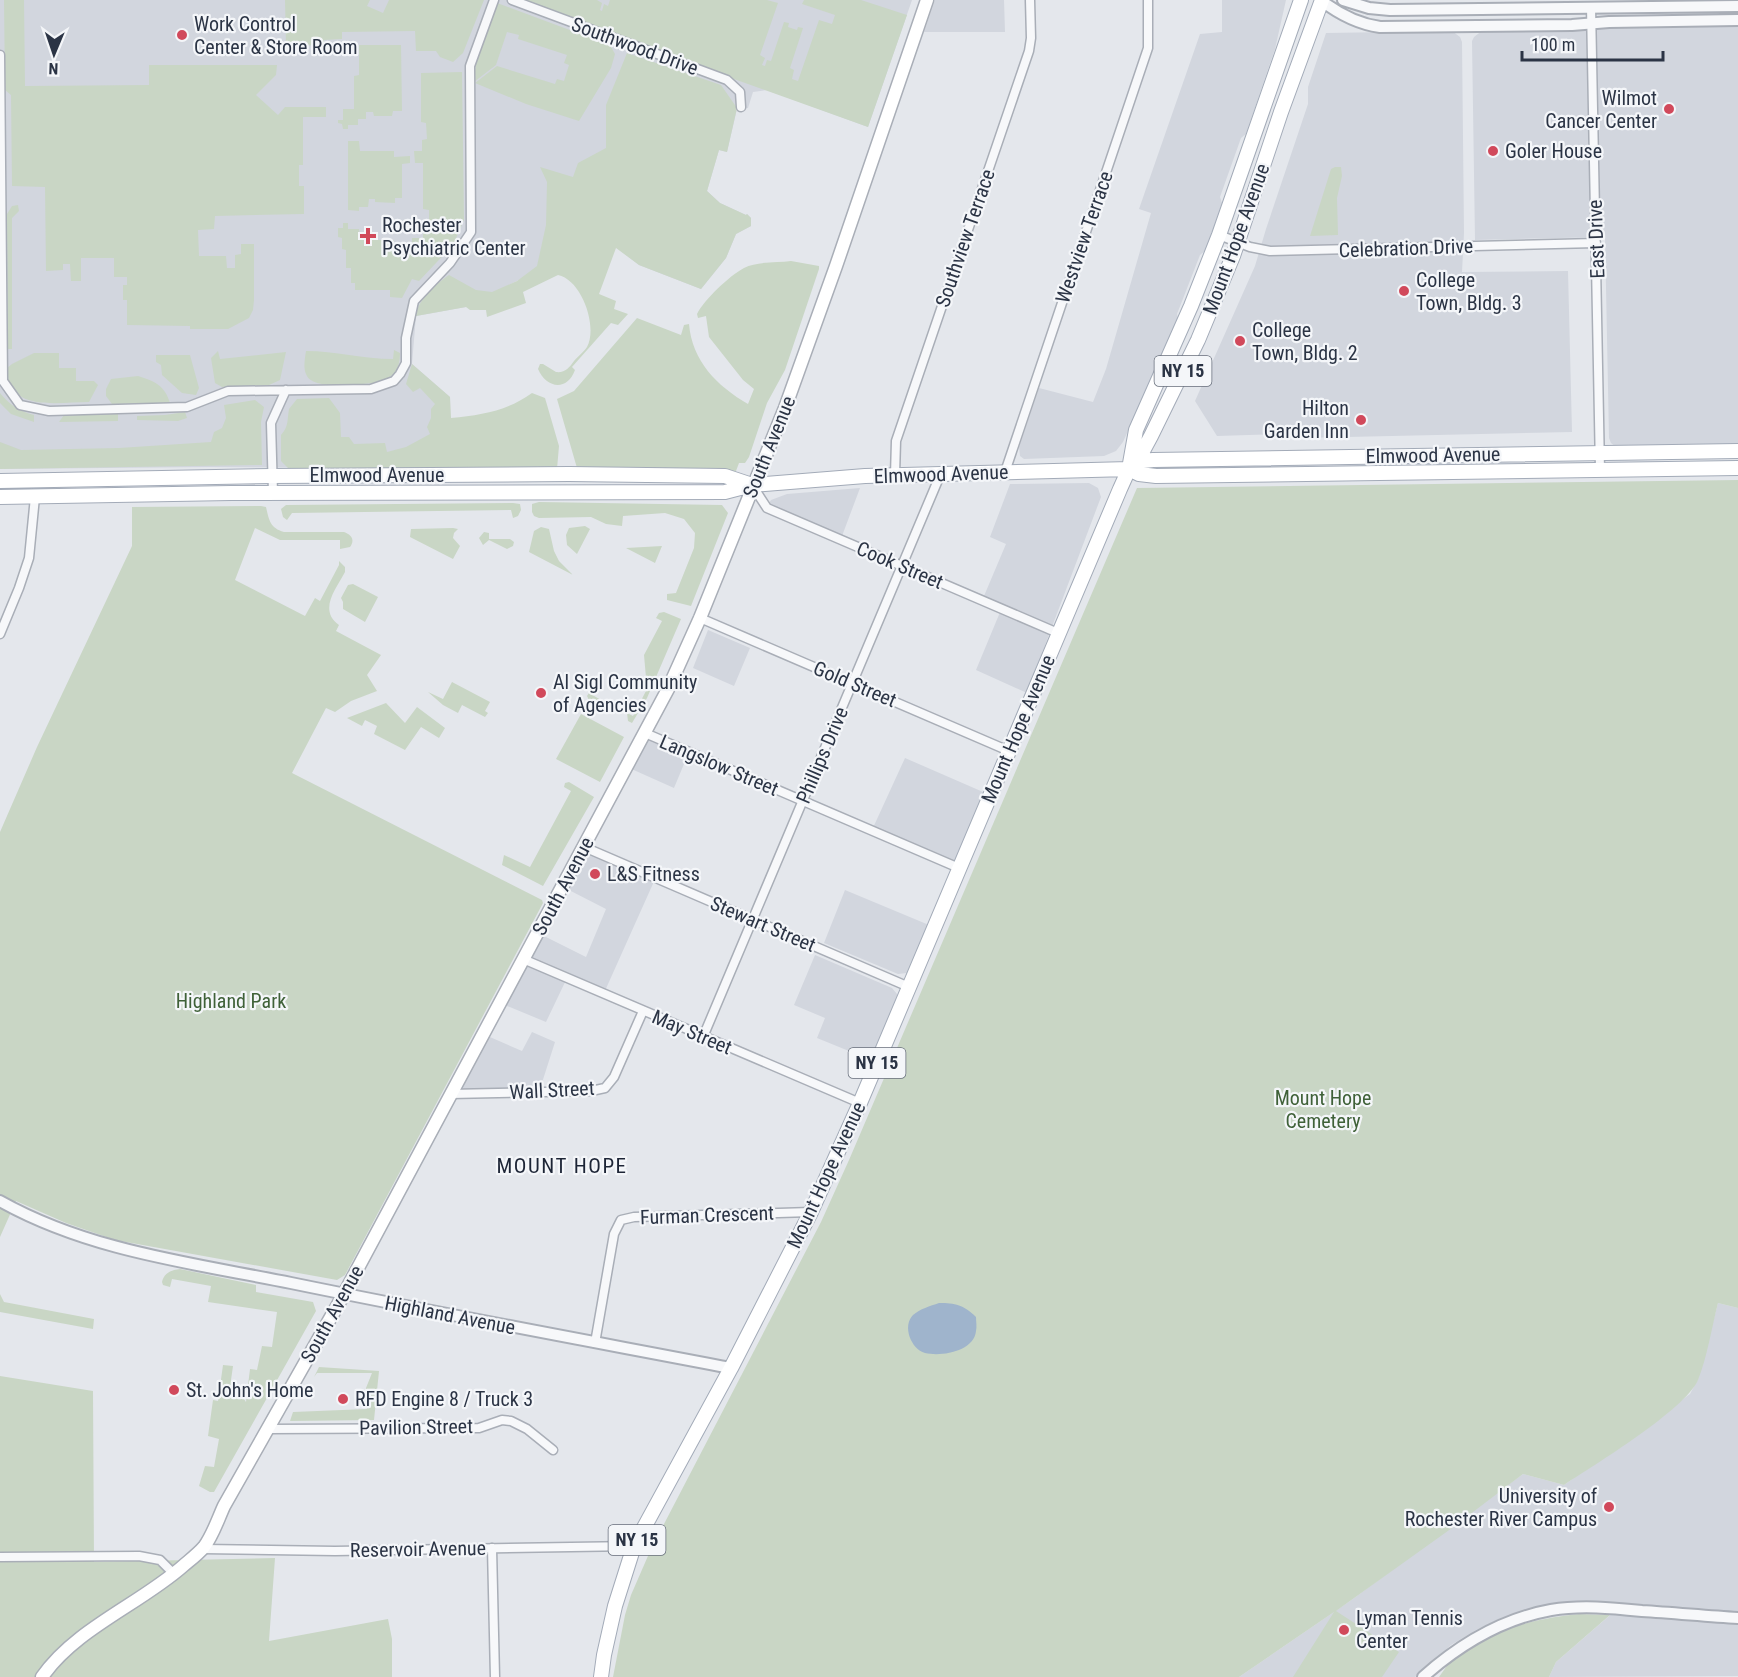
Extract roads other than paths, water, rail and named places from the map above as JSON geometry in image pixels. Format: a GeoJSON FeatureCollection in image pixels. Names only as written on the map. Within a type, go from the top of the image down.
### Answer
{"type":"FeatureCollection","features":[{"type":"Feature","properties":{"kind":"main road","name":"South Avenue"},"geometry":{"type":"LineString","coordinates":[[42,1677],[60,1655],[76,1641],[174,1574],[203,1549],[344,1294],[645,733],[700,618],[752,485],[770,447],[829,288],[927,0]]}},
{"type":"Feature","properties":{"kind":"main road","name":"Mount Hope Avenue"},"geometry":{"type":"LineString","coordinates":[[1129,469],[1136,430],[1191,306],[1301,0]]}},
{"type":"Feature","properties":{"kind":"main road","name":"Mount Hope Avenue"},"geometry":{"type":"LineString","coordinates":[[601,1677],[615,1606],[634,1546],[731,1368],[811,1212],[860,1103],[1129,469],[1149,441],[1198,340],[1238,243],[1321,0]]}},
{"type":"Feature","properties":{"kind":"main road","name":"Elmwood Avenue"},"geometry":{"type":"LineString","coordinates":[[0,497],[273,493],[725,492],[752,485],[895,475],[1129,469],[1148,460],[1738,451]]}},
{"type":"Feature","properties":{"kind":"main road","name":"Elmwood Avenue"},"geometry":{"type":"LineString","coordinates":[[1129,469],[1139,474],[1156,476],[1738,468]]}},
{"type":"Feature","properties":{"kind":"main road","name":"Elmwood Avenue"},"geometry":{"type":"LineString","coordinates":[[0,481],[569,474],[725,476],[752,485]]}},
{"type":"Feature","properties":{"kind":"street"},"geometry":{"type":"LineString","coordinates":[[0,55],[3,381],[20,405],[49,411],[187,406],[228,391],[371,389],[393,381],[400,374],[406,363],[406,338],[414,301],[450,263],[471,232],[470,66],[494,0]]}},
{"type":"Feature","properties":{"kind":"street","name":"Southwood Drive"},"geometry":{"type":"LineString","coordinates":[[512,0],[727,80],[740,92],[741,107]]}},
{"type":"Feature","properties":{"kind":"street","name":"Southview Terrace"},"geometry":{"type":"LineString","coordinates":[[895,475],[896,441],[1029,51],[1030,0]]}},
{"type":"Feature","properties":{"kind":"street","name":"Westview Terrace"},"geometry":{"type":"LineString","coordinates":[[1005,472],[1148,48],[1148,0]]}},
{"type":"Feature","properties":{"kind":"street"},"geometry":{"type":"LineString","coordinates":[[1321,0],[1348,18],[1371,26],[1735,20],[1733,4],[1591,8],[1380,9],[1359,6],[1343,0]]}},
{"type":"Feature","properties":{"kind":"street","name":"East Drive"},"geometry":{"type":"LineString","coordinates":[[1591,8],[1600,470]]}},
{"type":"Feature","properties":{"kind":"street"},"geometry":{"type":"LineString","coordinates":[[1466,9],[1466,26]]}},
{"type":"Feature","properties":{"kind":"street","name":"Celebration Drive"},"geometry":{"type":"LineString","coordinates":[[1218,235],[1250,247],[1280,251],[1596,243]]}},
{"type":"Feature","properties":{"kind":"street"},"geometry":{"type":"LineString","coordinates":[[273,493],[271,423],[286,390]]}},
{"type":"Feature","properties":{"kind":"street","name":"Phillips Drive"},"geometry":{"type":"LineString","coordinates":[[703,1037],[941,473]]}},
{"type":"Feature","properties":{"kind":"street","name":"Cook Street"},"geometry":{"type":"LineString","coordinates":[[752,485],[767,508],[1058,633]]}},
{"type":"Feature","properties":{"kind":"street"},"geometry":{"type":"LineString","coordinates":[[0,634],[29,558],[35,497]]}},
{"type":"Feature","properties":{"kind":"street","name":"Gold Street"},"geometry":{"type":"LineString","coordinates":[[700,618],[1009,751]]}},
{"type":"Feature","properties":{"kind":"street","name":"Langslow Street"},"geometry":{"type":"LineString","coordinates":[[645,733],[959,868]]}},
{"type":"Feature","properties":{"kind":"street","name":"Stewart Street"},"geometry":{"type":"LineString","coordinates":[[584,847],[909,987]]}},
{"type":"Feature","properties":{"kind":"street","name":"May Street"},"geometry":{"type":"LineString","coordinates":[[524,959],[860,1103]]}},
{"type":"Feature","properties":{"kind":"street","name":"Wall Street"},"geometry":{"type":"LineString","coordinates":[[450,1094],[591,1091],[605,1088],[614,1077],[643,1011]]}},
{"type":"Feature","properties":{"kind":"street","name":"Highland Avenue"},"geometry":{"type":"LineString","coordinates":[[0,1201],[48,1224],[98,1242],[344,1294],[731,1368]]}},
{"type":"Feature","properties":{"kind":"street","name":"Furman Crescent"},"geometry":{"type":"LineString","coordinates":[[595,1343],[614,1234],[621,1220],[634,1217],[811,1212]]}},
{"type":"Feature","properties":{"kind":"street","name":"Pavilion Street"},"geometry":{"type":"LineString","coordinates":[[268,1428],[479,1428],[502,1420],[519,1424],[553,1450]]}},
{"type":"Feature","properties":{"kind":"street","name":"Reservoir Avenue"},"geometry":{"type":"LineString","coordinates":[[203,1549],[335,1551],[634,1546]]}},
{"type":"Feature","properties":{"kind":"street"},"geometry":{"type":"LineString","coordinates":[[492,1548],[495,1677]]}},
{"type":"Feature","properties":{"kind":"street"},"geometry":{"type":"LineString","coordinates":[[0,1557],[139,1556],[160,1560],[174,1574]]}},
{"type":"Feature","properties":{"kind":"street"},"geometry":{"type":"LineString","coordinates":[[1423,1677],[1468,1641],[1517,1619],[1550,1610],[1604,1608],[1738,1618]]}},
{"type":"Feature","properties":{"kind":"water"},"geometry":{"type":"Polygon","coordinates":[[[939,1303],[955,1304],[967,1310],[976,1317],[976,1331],[974,1338],[963,1348],[948,1353],[925,1353],[912,1342],[908,1325],[913,1315],[939,1303]]]}},
{"type":"Feature","properties":{"kind":"place","name":"Work Control Center & Store Room"},"geometry":{"type":"Point","coordinates":[182,35]}},
{"type":"Feature","properties":{"kind":"place","name":"Wilmot Cancer Center"},"geometry":{"type":"Point","coordinates":[1669,109]}},
{"type":"Feature","properties":{"kind":"place","name":"Goler House"},"geometry":{"type":"Point","coordinates":[1493,151]}},
{"type":"Feature","properties":{"kind":"place","name":"Rochester Psychiatric Center"},"geometry":{"type":"Point","coordinates":[368,236]}},
{"type":"Feature","properties":{"kind":"place","name":"College Town, Bldg. 3"},"geometry":{"type":"Point","coordinates":[1404,291]}},
{"type":"Feature","properties":{"kind":"place","name":"College Town, Bldg. 2"},"geometry":{"type":"Point","coordinates":[1240,341]}},
{"type":"Feature","properties":{"kind":"place","name":"Hilton Garden Inn"},"geometry":{"type":"Point","coordinates":[1361,420]}},
{"type":"Feature","properties":{"kind":"place","name":"Al Sigl Community of Agencies"},"geometry":{"type":"Point","coordinates":[541,693]}},
{"type":"Feature","properties":{"kind":"place","name":"L&S Fitness"},"geometry":{"type":"Point","coordinates":[595,874]}},
{"type":"Feature","properties":{"kind":"place","name":"St. John's Home"},"geometry":{"type":"Point","coordinates":[174,1390]}},
{"type":"Feature","properties":{"kind":"place","name":"RFD Engine 8 / Truck 3"},"geometry":{"type":"Point","coordinates":[343,1399]}},
{"type":"Feature","properties":{"kind":"place","name":"University of Rochester River Campus"},"geometry":{"type":"Point","coordinates":[1609,1507]}},
{"type":"Feature","properties":{"kind":"place","name":"Lyman Tennis Center"},"geometry":{"type":"Point","coordinates":[1344,1630]}},
{"type":"Feature","properties":{"kind":"district","name":"MOUNT HOPE"},"geometry":{"type":"Point","coordinates":[562,1166]}},
{"type":"Feature","properties":{"kind":"park label","name":"Highland Park"},"geometry":{"type":"Point","coordinates":[231,1001]}},
{"type":"Feature","properties":{"kind":"park label","name":"Mount Hope Cemetery"},"geometry":{"type":"Point","coordinates":[1323,1110]}}]}
